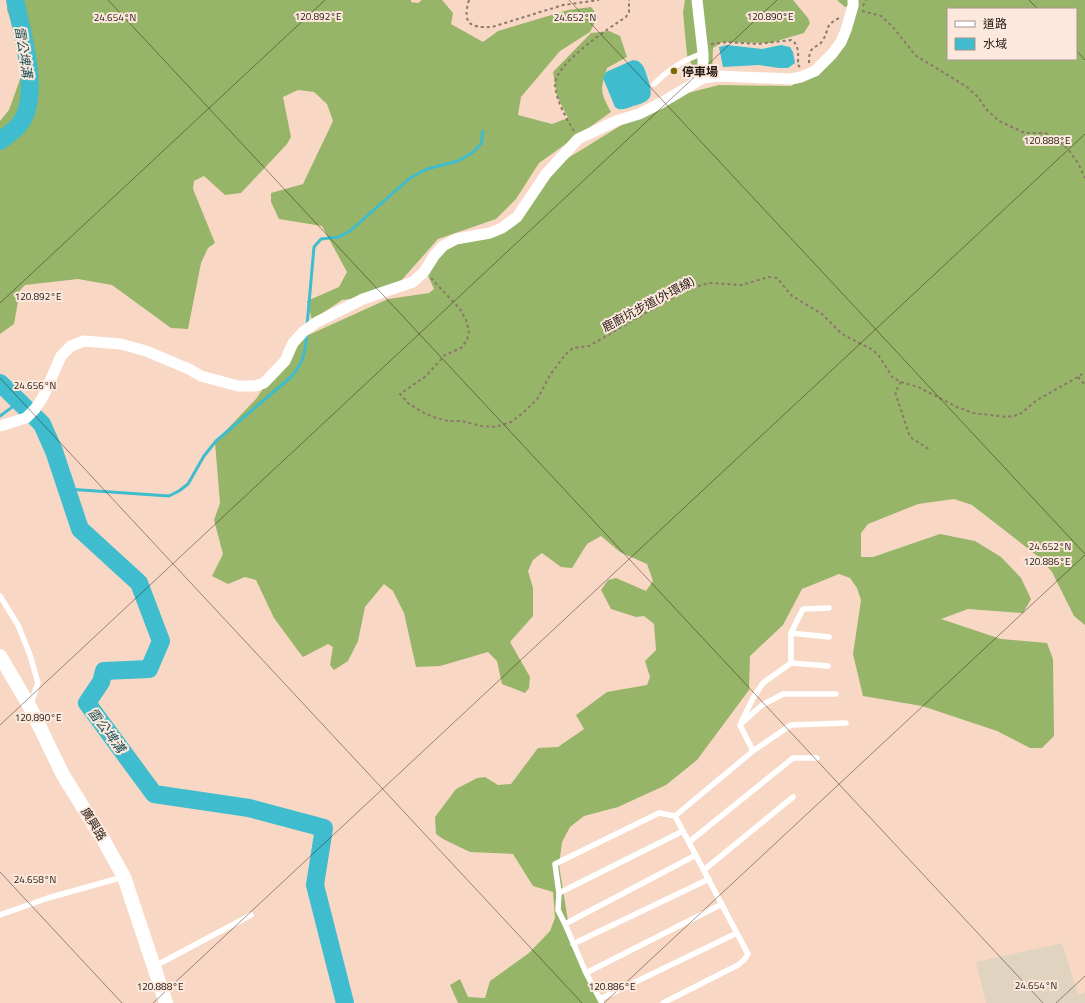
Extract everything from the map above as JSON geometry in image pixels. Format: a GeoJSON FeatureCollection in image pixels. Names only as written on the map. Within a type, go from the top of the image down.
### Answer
{"type":"FeatureCollection","features":[{"type":"Feature","properties":{"kind":"street"},"geometry":{"type":"LineString","coordinates":[[697,0],[702,49],[703,78]]}},
{"type":"Feature","properties":{"kind":"street"},"geometry":{"type":"LineString","coordinates":[[0,426],[26,418],[35,409],[43,397],[62,356],[71,346],[84,341],[121,344],[146,351],[189,369],[201,376],[238,386],[255,386],[264,383],[285,361],[293,343],[304,331],[314,324],[363,299],[413,282],[424,272],[434,256],[444,246],[456,239],[502,228],[518,217],[546,174],[578,139],[616,121],[639,114],[703,78],[718,76],[791,79],[801,77],[815,71],[832,54],[841,42],[846,30],[853,0]]}},
{"type":"Feature","properties":{"kind":"street","name":"廣興路"},"geometry":{"type":"LineString","coordinates":[[0,656],[30,708],[63,776],[104,841],[124,877],[166,1003]]}},
{"type":"Feature","properties":{"kind":"lane"},"geometry":{"type":"LineString","coordinates":[[654,84],[672,67],[702,49]]}},
{"type":"Feature","properties":{"kind":"lane"},"geometry":{"type":"LineString","coordinates":[[0,596],[20,631],[30,655],[38,682],[30,708]]}},
{"type":"Feature","properties":{"kind":"lane"},"geometry":{"type":"LineString","coordinates":[[791,664],[791,633],[803,609],[829,608]]}},
{"type":"Feature","properties":{"kind":"lane"},"geometry":{"type":"LineString","coordinates":[[791,633],[829,637]]}},
{"type":"Feature","properties":{"kind":"lane"},"geometry":{"type":"LineString","coordinates":[[740,725],[753,698],[763,682],[791,664],[828,666]]}},
{"type":"Feature","properties":{"kind":"lane"},"geometry":{"type":"LineString","coordinates":[[740,725],[762,705],[783,694],[836,694]]}},
{"type":"Feature","properties":{"kind":"lane"},"geometry":{"type":"LineString","coordinates":[[675,816],[753,751],[791,725],[846,723]]}},
{"type":"Feature","properties":{"kind":"lane"},"geometry":{"type":"LineString","coordinates":[[740,725],[753,751]]}},
{"type":"Feature","properties":{"kind":"lane"},"geometry":{"type":"LineString","coordinates":[[689,842],[793,758],[817,758]]}},
{"type":"Feature","properties":{"kind":"lane"},"geometry":{"type":"LineString","coordinates":[[704,870],[793,797]]}},
{"type":"Feature","properties":{"kind":"lane"},"geometry":{"type":"LineString","coordinates":[[663,1003],[738,965],[748,954],[709,879],[675,816],[659,813],[555,864],[559,893],[558,910],[586,974],[601,1001],[737,933]]}},
{"type":"Feature","properties":{"kind":"lane"},"geometry":{"type":"LineString","coordinates":[[559,893],[683,830]]}},
{"type":"Feature","properties":{"kind":"lane"},"geometry":{"type":"LineString","coordinates":[[565,924],[696,855]]}},
{"type":"Feature","properties":{"kind":"lane"},"geometry":{"type":"LineString","coordinates":[[0,915],[48,898],[124,877]]}},
{"type":"Feature","properties":{"kind":"lane"},"geometry":{"type":"LineString","coordinates":[[573,944],[709,879]]}},
{"type":"Feature","properties":{"kind":"lane"},"geometry":{"type":"LineString","coordinates":[[586,974],[722,904]]}},
{"type":"Feature","properties":{"kind":"lane"},"geometry":{"type":"LineString","coordinates":[[153,967],[251,915]]}},
{"type":"Feature","properties":{"kind":"path"},"geometry":{"type":"LineString","coordinates":[[469,0],[467,16],[470,23],[474,27],[480,28],[499,25],[563,5],[599,0]]}},
{"type":"Feature","properties":{"kind":"path"},"geometry":{"type":"LineString","coordinates":[[578,139],[568,122],[560,102],[555,85],[556,78],[561,69],[584,46],[626,17],[629,12],[629,0]]}},
{"type":"Feature","properties":{"kind":"path"},"geometry":{"type":"LineString","coordinates":[[808,65],[812,49],[823,41],[828,26],[832,22],[851,12],[861,11],[881,16],[893,27],[915,55],[967,87],[999,121],[1026,133],[1045,133],[1056,138],[1068,149],[1078,163],[1085,178]]}},
{"type":"Feature","properties":{"kind":"path"},"geometry":{"type":"LineString","coordinates":[[702,49],[727,42],[758,44],[791,40],[794,41],[796,45],[798,65],[800,68],[806,69]]}},
{"type":"Feature","properties":{"kind":"path","name":"鹿廚坑步道(外環線)"},"geometry":{"type":"LineString","coordinates":[[424,272],[438,284],[460,309],[466,320],[469,331],[467,340],[461,348],[445,355],[426,376],[400,394],[408,403],[433,417],[448,421],[462,421],[480,426],[495,427],[511,422],[523,414],[538,398],[555,368],[565,355],[573,348],[588,346],[672,298],[701,285],[715,283],[742,285],[768,277],[777,278],[792,296],[822,314],[842,334],[873,350],[879,356],[893,378],[918,387],[957,407],[973,413],[1007,417],[1019,414],[1037,400],[1085,372]]}},
{"type":"Feature","properties":{"kind":"path"},"geometry":{"type":"LineString","coordinates":[[1078,377],[1085,385]]}},
{"type":"Feature","properties":{"kind":"path"},"geometry":{"type":"LineString","coordinates":[[901,382],[895,392],[910,437],[930,450]]}},
{"type":"Feature","properties":{"kind":"shaded area"},"geometry":{"type":"Polygon","coordinates":[[[1062,943],[1078,995],[1085,992],[1085,1003],[986,1003],[976,962],[1062,943]]]}},
{"type":"Feature","properties":{"kind":"green space"},"geometry":{"type":"Polygon","coordinates":[[[8,0],[411,0],[411,2],[418,3],[422,0],[442,0],[453,13],[451,24],[483,42],[498,31],[568,10],[591,7],[598,16],[590,32],[560,51],[521,97],[518,115],[552,124],[568,118],[557,96],[553,72],[591,33],[609,31],[620,36],[627,57],[607,68],[602,91],[611,112],[539,163],[516,199],[496,219],[438,239],[400,282],[373,296],[342,300],[312,320],[307,301],[339,287],[347,272],[322,226],[279,219],[271,202],[271,193],[303,184],[333,121],[327,104],[314,92],[298,90],[283,97],[291,137],[287,144],[241,193],[225,195],[204,176],[194,181],[193,189],[215,243],[208,248],[201,263],[188,329],[171,328],[112,285],[78,279],[25,285],[20,290],[14,324],[0,334],[0,121],[9,110],[24,68],[23,51],[7,10],[8,0]]]}},
{"type":"Feature","properties":{"kind":"green space"},"geometry":{"type":"Polygon","coordinates":[[[685,0],[793,0],[808,18],[810,23],[804,33],[770,43],[722,42],[713,48],[712,72],[695,71],[687,55],[683,12],[685,0]]]}},
{"type":"Feature","properties":{"kind":"green space"},"geometry":{"type":"Polygon","coordinates":[[[837,0],[1085,0],[1085,625],[1074,616],[1052,572],[1040,558],[972,505],[954,499],[918,504],[868,524],[861,533],[861,557],[873,557],[940,534],[975,541],[1001,557],[1021,578],[1031,599],[1023,613],[968,609],[941,619],[1001,639],[1047,643],[1053,659],[1054,736],[1042,748],[1030,748],[997,731],[922,706],[863,696],[853,654],[861,600],[857,588],[850,578],[839,574],[802,589],[783,625],[750,656],[749,690],[697,760],[666,785],[618,807],[584,816],[570,827],[562,842],[559,865],[572,946],[605,1003],[458,1003],[450,985],[460,979],[468,997],[485,998],[490,981],[529,953],[550,931],[555,918],[553,892],[533,886],[513,854],[470,852],[443,839],[436,834],[435,817],[456,789],[477,778],[485,777],[498,785],[511,784],[538,748],[558,747],[584,729],[576,715],[607,692],[647,685],[650,677],[645,661],[656,650],[654,624],[644,616],[636,617],[611,609],[601,590],[608,580],[616,578],[646,591],[653,581],[647,564],[620,552],[601,536],[587,544],[572,568],[561,567],[542,553],[533,560],[528,571],[533,588],[533,616],[510,642],[530,677],[529,688],[525,693],[502,684],[497,661],[488,652],[440,666],[416,667],[404,613],[393,591],[384,584],[365,607],[358,641],[348,661],[334,670],[330,665],[333,647],[328,644],[303,657],[274,618],[256,580],[245,577],[228,584],[212,576],[223,554],[214,520],[220,503],[215,442],[256,399],[289,351],[304,337],[388,299],[429,293],[434,289],[425,269],[440,249],[496,233],[560,163],[641,113],[684,94],[719,85],[791,86],[822,67],[837,50],[850,5],[845,7],[837,0]]]}},
{"type":"Feature","properties":{"kind":"water"},"geometry":{"type":"Polygon","coordinates":[[[727,45],[762,49],[781,45],[790,47],[793,52],[795,63],[788,68],[759,65],[723,67],[719,47],[727,45]]]}},
{"type":"Feature","properties":{"kind":"water"},"geometry":{"type":"Polygon","coordinates":[[[633,60],[642,64],[647,76],[651,93],[645,102],[626,109],[618,109],[615,107],[603,78],[606,72],[633,60]]]}},
{"type":"Feature","properties":{"kind":"waterway","name":"雷公埤溝"},"geometry":{"type":"LineString","coordinates":[[0,141],[19,125],[26,113],[29,98],[30,82],[28,64],[15,0]]}},
{"type":"Feature","properties":{"kind":"waterway"},"geometry":{"type":"LineString","coordinates":[[307,326],[314,247],[321,239],[339,237],[350,231],[410,178],[427,169],[458,161],[472,153],[481,144],[483,131]]}},
{"type":"Feature","properties":{"kind":"waterway"},"geometry":{"type":"LineString","coordinates":[[67,489],[169,496],[179,491],[188,484],[204,456],[216,441],[291,377],[299,367],[303,357],[307,333]]}},
{"type":"Feature","properties":{"kind":"waterway","name":"雷公埤溝"},"geometry":{"type":"LineString","coordinates":[[0,383],[42,424],[54,451],[80,529],[139,583],[161,641],[149,669],[104,671],[101,682],[87,703],[154,794],[249,808],[324,828],[315,885],[345,1003]]}},
{"type":"Feature","properties":{"kind":"waterway"},"geometry":{"type":"LineString","coordinates":[[0,416],[19,402]]}},
{"type":"Feature","properties":{"kind":"place","name":"停車場"},"geometry":{"type":"Point","coordinates":[674,71]}}]}
